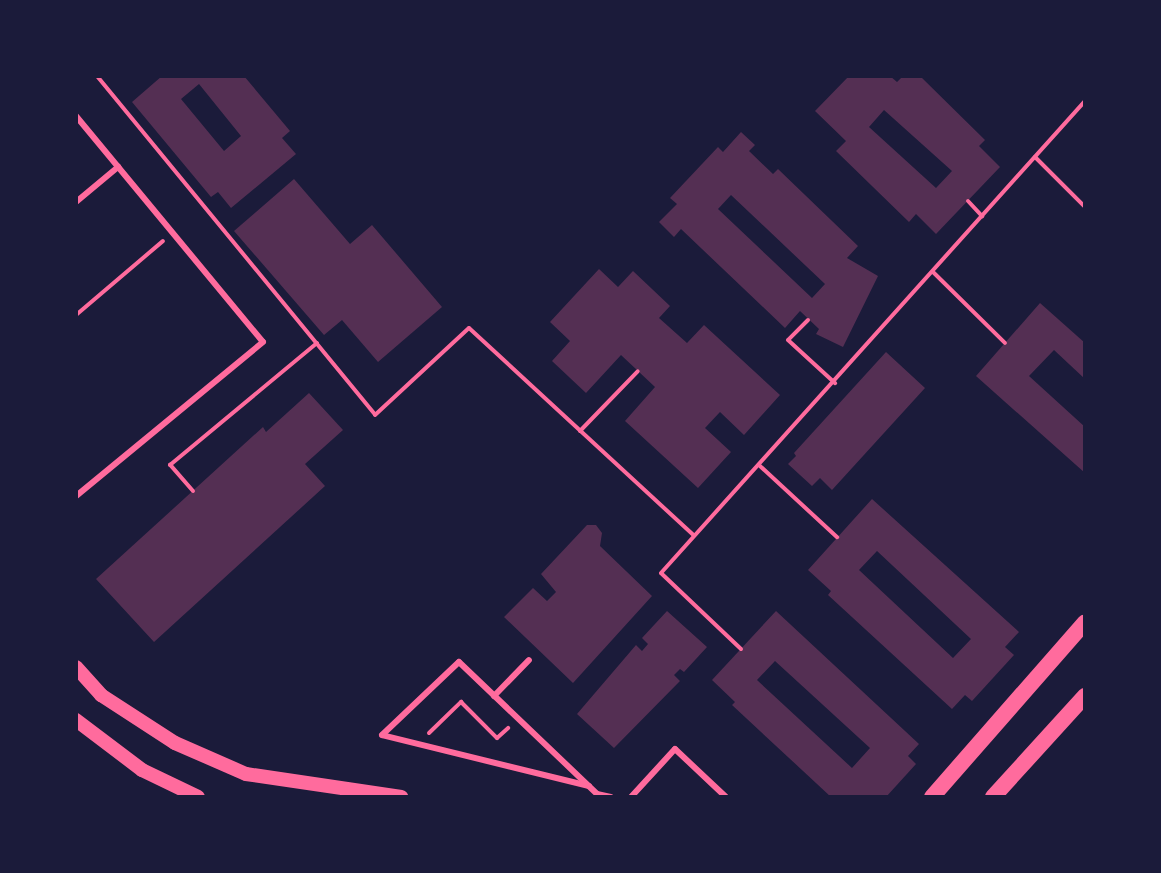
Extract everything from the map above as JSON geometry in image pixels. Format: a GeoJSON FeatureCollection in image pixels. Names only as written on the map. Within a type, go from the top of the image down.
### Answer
{"type":"FeatureCollection","features":[{"type":"Feature","properties":{"kind":"main road"},"geometry":{"type":"LineString","coordinates":[[932,797],[1085,622]]}},
{"type":"Feature","properties":{"kind":"main road"},"geometry":{"type":"LineString","coordinates":[[993,797],[1085,696]]}},
{"type":"Feature","properties":{"kind":"street"},"geometry":{"type":"LineString","coordinates":[[76,667],[101,695],[175,743],[246,774],[401,797]]}},
{"type":"Feature","properties":{"kind":"street"},"geometry":{"type":"LineString","coordinates":[[76,720],[142,770],[198,797]]}},
{"type":"Feature","properties":{"kind":"lane"},"geometry":{"type":"LineString","coordinates":[[76,116],[263,342],[76,496]]}},
{"type":"Feature","properties":{"kind":"lane"},"geometry":{"type":"LineString","coordinates":[[76,202],[118,167]]}},
{"type":"Feature","properties":{"kind":"lane"},"geometry":{"type":"LineString","coordinates":[[494,696],[529,660]]}},
{"type":"Feature","properties":{"kind":"lane"},"geometry":{"type":"LineString","coordinates":[[589,786],[382,735],[459,662],[589,786],[597,796],[611,797]]}},
{"type":"Feature","properties":{"kind":"lane"},"geometry":{"type":"LineString","coordinates":[[631,797],[675,749],[726,797]]}},
{"type":"Feature","properties":{"kind":"path"},"geometry":{"type":"LineString","coordinates":[[100,77],[375,415],[469,328],[693,535]]}},
{"type":"Feature","properties":{"kind":"path"},"geometry":{"type":"LineString","coordinates":[[741,649],[661,573],[835,383],[1085,101]]}},
{"type":"Feature","properties":{"kind":"path"},"geometry":{"type":"LineString","coordinates":[[1035,157],[1085,207]]}},
{"type":"Feature","properties":{"kind":"path"},"geometry":{"type":"LineString","coordinates":[[968,201],[983,217]]}},
{"type":"Feature","properties":{"kind":"path"},"geometry":{"type":"LineString","coordinates":[[76,315],[173,233]]}},
{"type":"Feature","properties":{"kind":"path"},"geometry":{"type":"LineString","coordinates":[[933,272],[1005,343]]}},
{"type":"Feature","properties":{"kind":"path"},"geometry":{"type":"LineString","coordinates":[[808,320],[788,340],[835,383]]}},
{"type":"Feature","properties":{"kind":"path"},"geometry":{"type":"LineString","coordinates":[[193,491],[170,465],[317,343]]}},
{"type":"Feature","properties":{"kind":"path"},"geometry":{"type":"LineString","coordinates":[[580,431],[638,371]]}},
{"type":"Feature","properties":{"kind":"path"},"geometry":{"type":"LineString","coordinates":[[760,466],[837,537]]}},
{"type":"Feature","properties":{"kind":"path"},"geometry":{"type":"LineString","coordinates":[[417,744],[461,702],[497,738],[518,718]]}},
{"type":"Feature","properties":{"kind":"building"},"geometry":{"type":"Polygon","coordinates":[[[162,76],[244,76],[290,131],[282,138],[296,154],[231,208],[218,192],[211,197],[132,102],[162,76]],[[199,84],[181,99],[224,151],[241,136],[199,84]]]}},
{"type":"Feature","properties":{"kind":"building"},"geometry":{"type":"Polygon","coordinates":[[[849,76],[890,76],[897,82],[903,76],[920,76],[985,140],[979,146],[1000,167],[936,234],[916,214],[909,222],[836,151],[846,141],[815,111],[849,76]],[[884,110],[869,127],[936,188],[952,171],[884,110]]]}},
{"type":"Feature","properties":{"kind":"building"},"geometry":{"type":"Polygon","coordinates":[[[741,132],[755,145],[749,151],[773,174],[778,169],[858,246],[847,258],[878,276],[843,347],[816,334],[819,329],[800,311],[785,328],[681,229],[674,237],[659,222],[677,204],[670,198],[718,147],[723,152],[741,132]],[[731,195],[718,209],[812,298],[825,284],[731,195]]]}},
{"type":"Feature","properties":{"kind":"building"},"geometry":{"type":"Polygon","coordinates":[[[294,179],[350,244],[372,225],[442,307],[378,362],[342,320],[324,335],[234,231],[294,179]]]}},
{"type":"Feature","properties":{"kind":"building"},"geometry":{"type":"Polygon","coordinates":[[[599,269],[618,287],[633,271],[670,306],[659,318],[687,343],[704,325],[780,395],[744,435],[720,412],[705,428],[731,452],[698,488],[625,421],[655,387],[621,355],[586,393],[552,361],[570,341],[550,322],[599,269]]]}},
{"type":"Feature","properties":{"kind":"building"},"geometry":{"type":"Polygon","coordinates":[[[1040,303],[1085,343],[1085,379],[1054,350],[1029,376],[1085,427],[1085,473],[976,376],[1040,303]]]}},
{"type":"Feature","properties":{"kind":"building"},"geometry":{"type":"Polygon","coordinates":[[[886,352],[925,388],[832,490],[820,478],[812,486],[788,464],[796,456],[794,453],[886,352]]]}},
{"type":"Feature","properties":{"kind":"building"},"geometry":{"type":"Polygon","coordinates":[[[309,393],[343,430],[305,464],[325,486],[154,642],[96,579],[263,427],[266,432],[309,393]]]}},
{"type":"Feature","properties":{"kind":"building"},"geometry":{"type":"Polygon","coordinates":[[[872,499],[1019,632],[1005,647],[1014,655],[972,701],[965,695],[952,709],[828,595],[831,591],[808,570],[872,499]],[[877,551],[859,570],[953,658],[971,639],[877,551]]]}},
{"type":"Feature","properties":{"kind":"building"},"geometry":{"type":"Polygon","coordinates":[[[587,525],[596,525],[602,533],[600,546],[652,596],[573,683],[504,617],[533,588],[547,601],[556,592],[541,574],[587,525]]]}},
{"type":"Feature","properties":{"kind":"building"},"geometry":{"type":"Polygon","coordinates":[[[667,611],[707,647],[684,672],[680,669],[674,675],[680,681],[614,748],[577,714],[636,645],[642,651],[648,644],[642,638],[667,611]]]}},
{"type":"Feature","properties":{"kind":"building"},"geometry":{"type":"Polygon","coordinates":[[[776,611],[919,744],[908,756],[916,764],[886,797],[831,797],[732,705],[735,702],[712,680],[776,611]],[[775,661],[757,680],[852,768],[870,748],[775,661]]]}}]}
